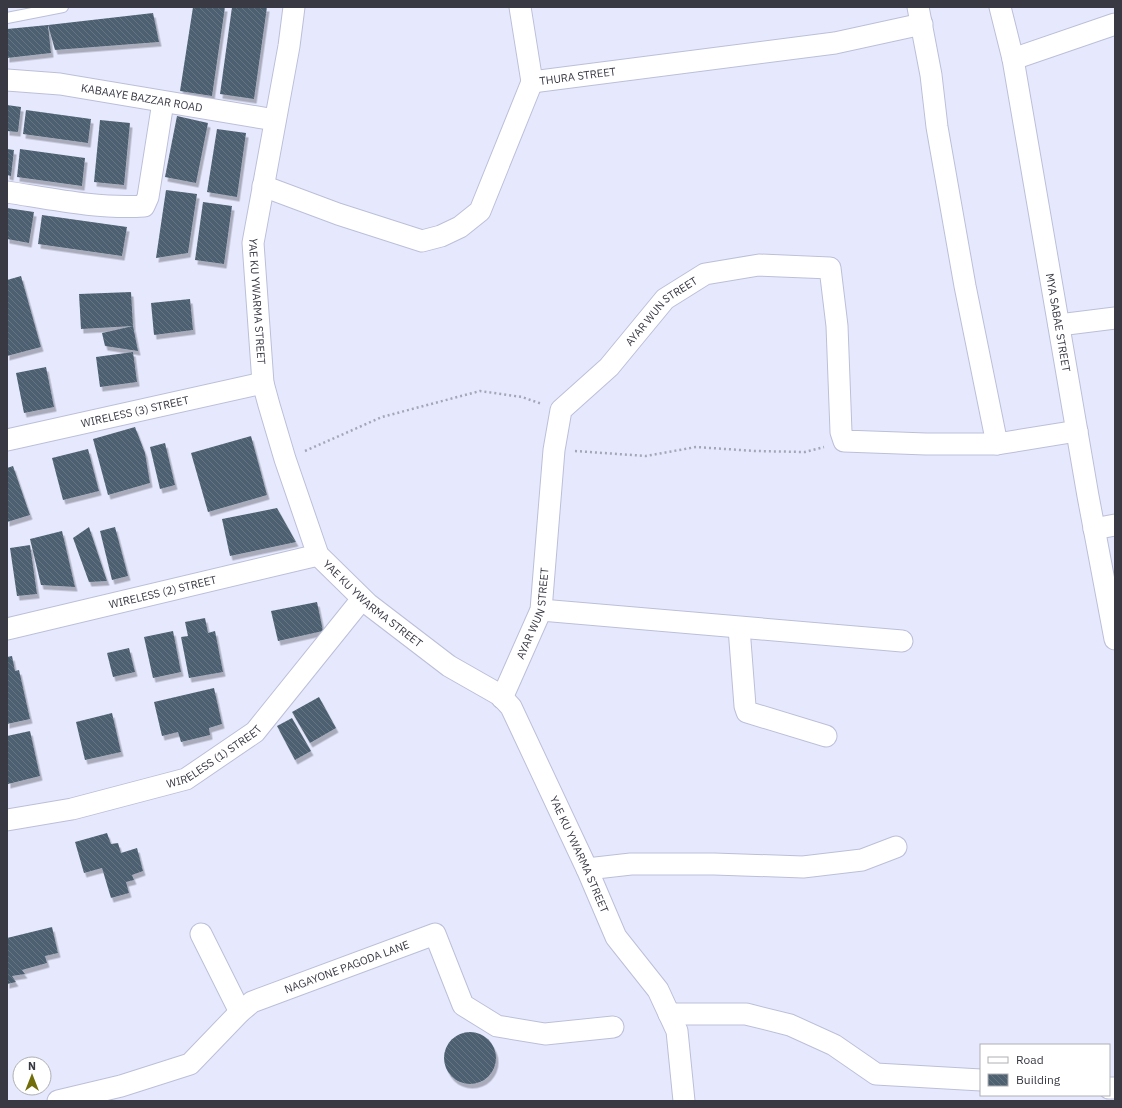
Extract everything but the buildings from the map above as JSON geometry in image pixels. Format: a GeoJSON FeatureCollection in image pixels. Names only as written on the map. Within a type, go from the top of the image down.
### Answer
{"type":"FeatureCollection","features":[{"type":"Feature","properties":{"kind":"street","name":"YAE KU YWARMA STREET"},"geometry":{"type":"LineString","coordinates":[[294,7],[289,46],[253,243],[263,383],[285,459],[318,555],[362,599],[449,666],[500,695],[511,707],[587,869],[616,937],[658,990],[677,1031],[684,1101]]}},
{"type":"Feature","properties":{"kind":"street"},"geometry":{"type":"LineString","coordinates":[[520,7],[532,82]]}},
{"type":"Feature","properties":{"kind":"street","name":"MYA SABAE STREET"},"geometry":{"type":"LineString","coordinates":[[1000,7],[1013,59],[1094,529],[1115,639]]}},
{"type":"Feature","properties":{"kind":"street"},"geometry":{"type":"LineString","coordinates":[[920,16],[931,76],[937,127],[965,286],[997,444]]}},
{"type":"Feature","properties":{"kind":"street","name":"THURA STREET"},"geometry":{"type":"LineString","coordinates":[[263,186],[338,214],[422,241],[441,236],[460,227],[480,211],[532,82],[835,43],[920,16]]}},
{"type":"Feature","properties":{"kind":"street"},"geometry":{"type":"LineString","coordinates":[[1013,59],[1115,24]]}},
{"type":"Feature","properties":{"kind":"street","name":"KABAAYE BAZZAR ROAD"},"geometry":{"type":"LineString","coordinates":[[7,80],[60,84],[275,120]]}},
{"type":"Feature","properties":{"kind":"street"},"geometry":{"type":"LineString","coordinates":[[7,192],[76,203],[132,207],[144,206],[148,197],[162,102]]}},
{"type":"Feature","properties":{"kind":"street","name":"AYAR WUN STREET"},"geometry":{"type":"LineString","coordinates":[[502,698],[541,610],[554,450],[561,410],[609,367],[665,299],[705,274],[759,265],[830,268],[837,326],[841,432],[844,441]]}},
{"type":"Feature","properties":{"kind":"street"},"geometry":{"type":"LineString","coordinates":[[1059,325],[1115,318]]}},
{"type":"Feature","properties":{"kind":"street","name":"WIRELESS (3) STREET"},"geometry":{"type":"LineString","coordinates":[[7,440],[263,383]]}},
{"type":"Feature","properties":{"kind":"street"},"geometry":{"type":"LineString","coordinates":[[844,441],[926,444],[997,444],[1077,431]]}},
{"type":"Feature","properties":{"kind":"street"},"geometry":{"type":"LineString","coordinates":[[1094,529],[1115,525]]}},
{"type":"Feature","properties":{"kind":"street","name":"WIRELESS (2) STREET"},"geometry":{"type":"LineString","coordinates":[[7,629],[318,555]]}},
{"type":"Feature","properties":{"kind":"street","name":"WIRELESS (1) STREET"},"geometry":{"type":"LineString","coordinates":[[7,820],[72,809],[186,779],[255,732],[362,599]]}},
{"type":"Feature","properties":{"kind":"street"},"geometry":{"type":"LineString","coordinates":[[541,610],[902,641]]}},
{"type":"Feature","properties":{"kind":"street"},"geometry":{"type":"LineString","coordinates":[[739,628],[745,706],[747,712],[826,736]]}},
{"type":"Feature","properties":{"kind":"street"},"geometry":{"type":"LineString","coordinates":[[587,869],[631,864],[714,864],[803,867],[862,860],[896,847]]}},
{"type":"Feature","properties":{"kind":"street"},"geometry":{"type":"LineString","coordinates":[[201,934],[240,1012]]}},
{"type":"Feature","properties":{"kind":"street","name":"NAGAYONE PAGODA LANE"},"geometry":{"type":"LineString","coordinates":[[58,1101],[121,1086],[190,1064],[240,1012],[252,1002],[434,934],[463,1005],[497,1026],[545,1034],[613,1027]]}},
{"type":"Feature","properties":{"kind":"street"},"geometry":{"type":"LineString","coordinates":[[669,1014],[746,1014],[790,1025],[834,1045],[876,1074],[980,1080]]}},
{"type":"Feature","properties":{"kind":"lane"},"geometry":{"type":"LineString","coordinates":[[7,18],[63,7]]}},
{"type":"Feature","properties":{"kind":"path"},"geometry":{"type":"LineString","coordinates":[[285,459],[382,417],[480,391],[522,397],[561,410]]}},
{"type":"Feature","properties":{"kind":"path"},"geometry":{"type":"LineString","coordinates":[[554,450],[646,456],[696,447],[755,451],[805,452],[844,441]]}}]}
